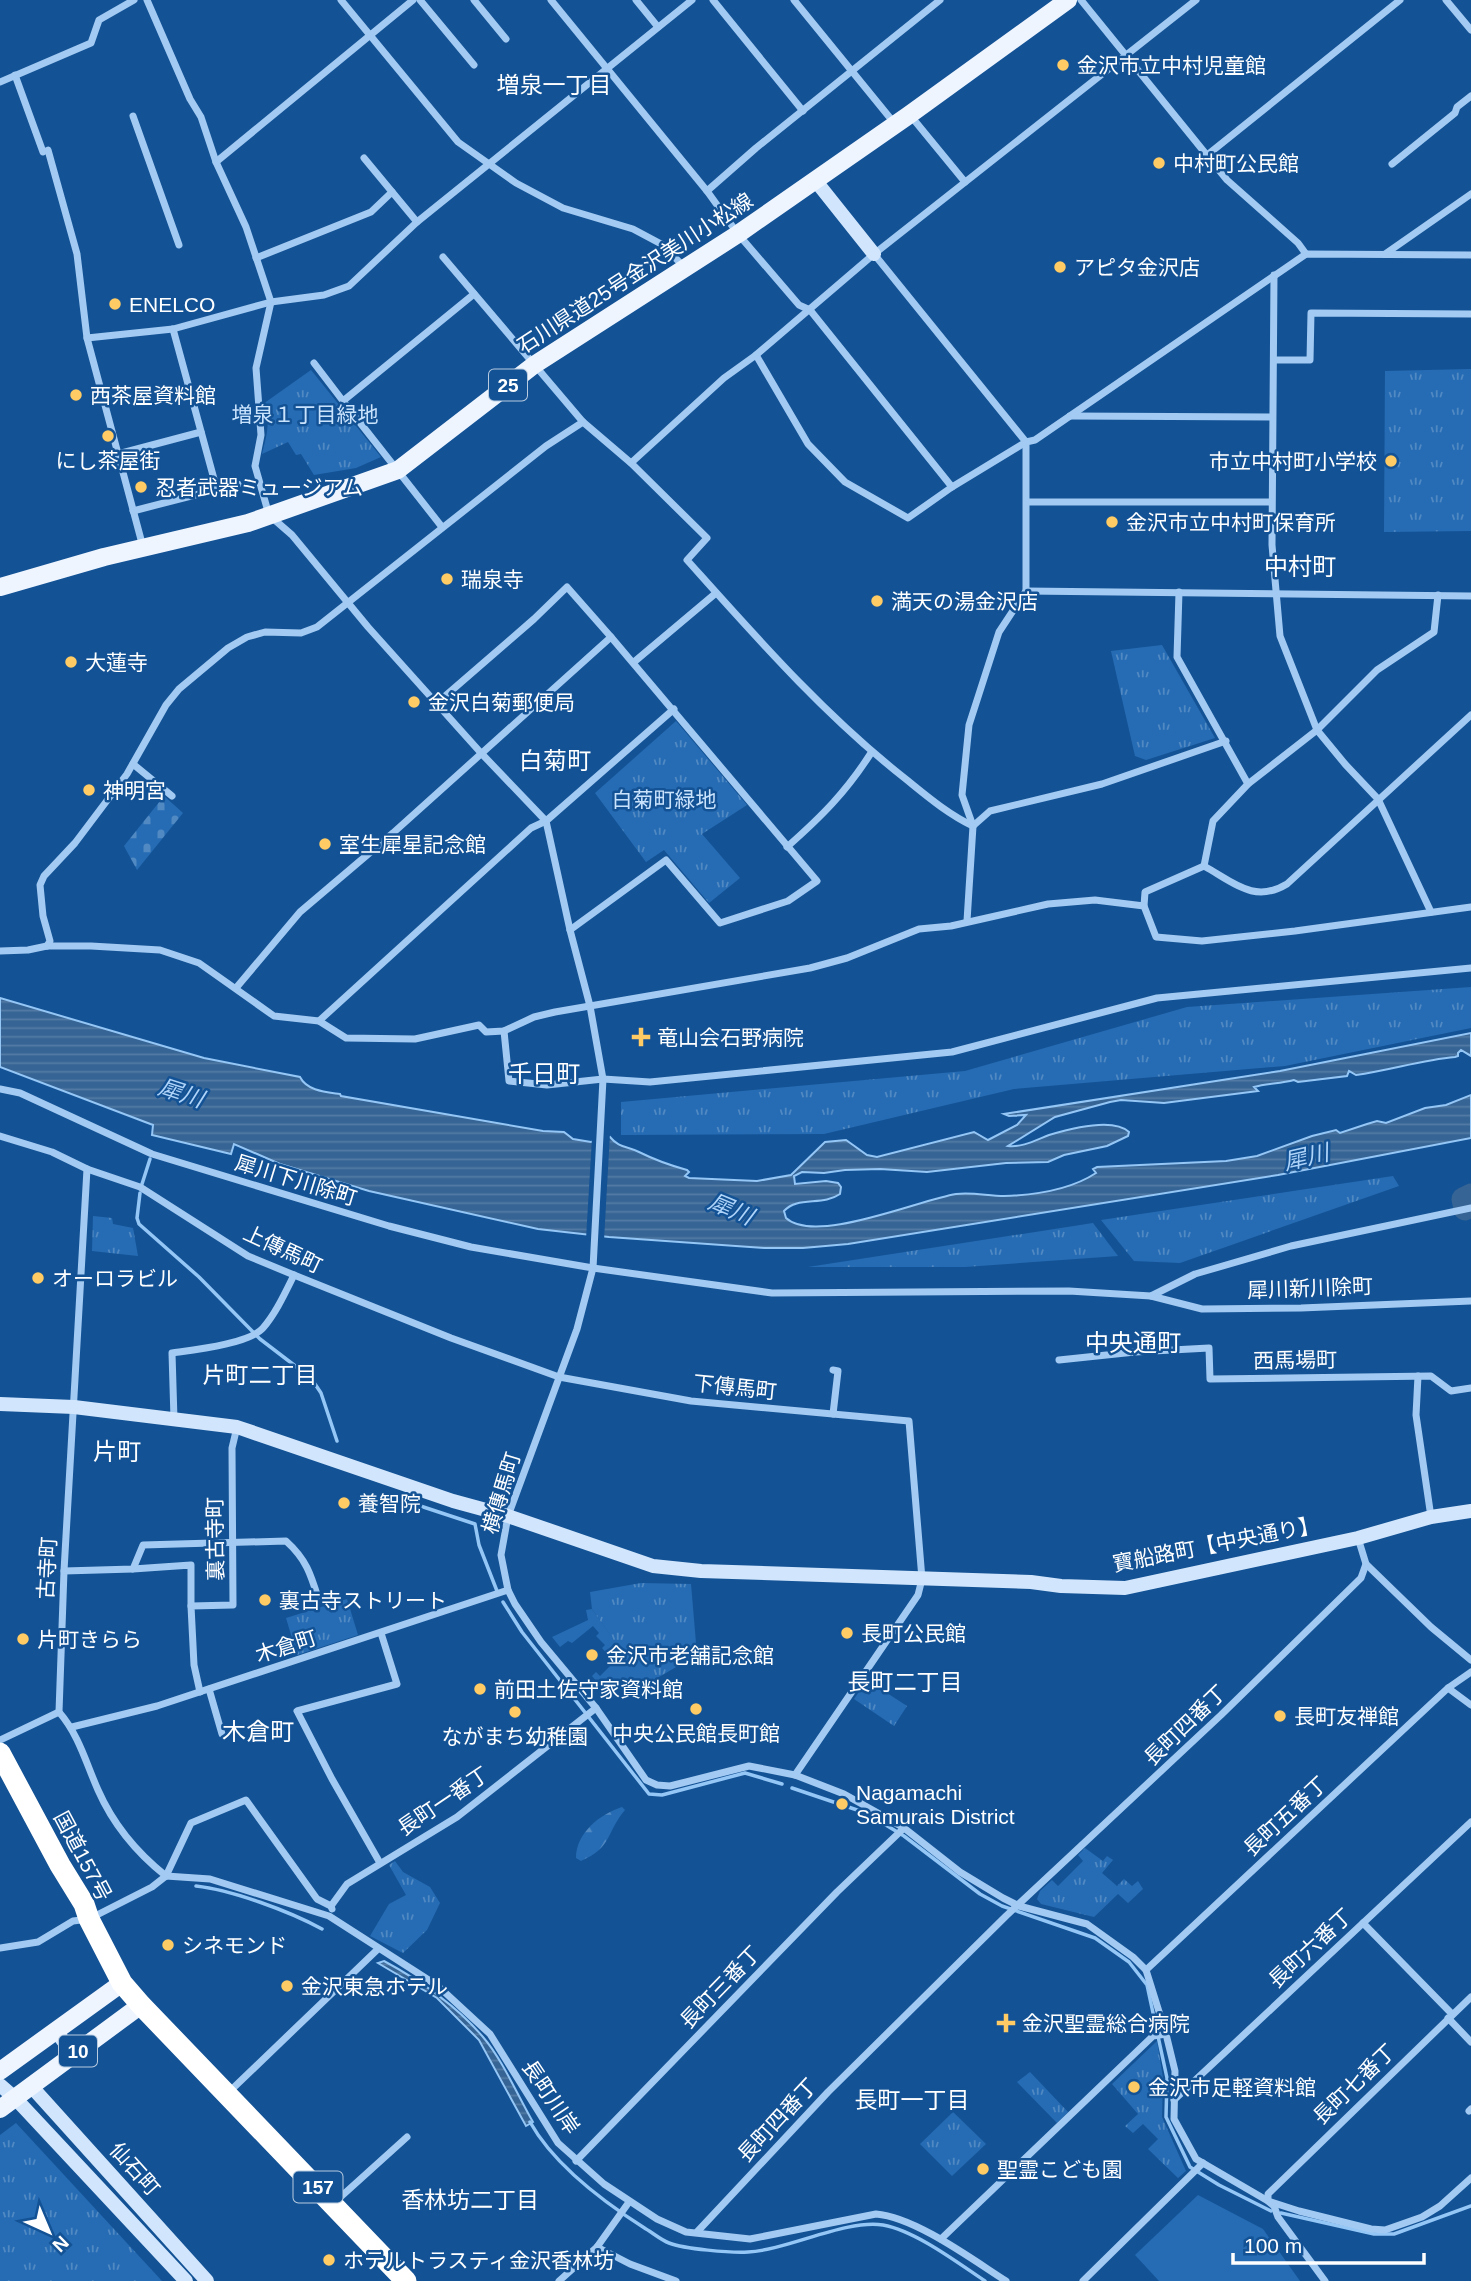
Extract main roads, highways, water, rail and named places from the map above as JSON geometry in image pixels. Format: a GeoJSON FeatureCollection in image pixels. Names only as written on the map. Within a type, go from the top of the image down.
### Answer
{"type":"FeatureCollection","features":[{"type":"Feature","properties":{"kind":"highway","name":"国道157号"},"geometry":{"type":"LineString","coordinates":[[0,1753],[84,1904],[122,1983]]}},
{"type":"Feature","properties":{"kind":"highway","name":"157"},"geometry":{"type":"LineString","coordinates":[[122,1983],[407,2281]]}},
{"type":"Feature","properties":{"kind":"main road","name":"石川県道25号金沢美川小松線"},"geometry":{"type":"LineString","coordinates":[[0,587],[269,515],[398,470],[534,365],[737,234],[1068,0]]}},
{"type":"Feature","properties":{"kind":"main road","name":"10"},"geometry":{"type":"LineString","coordinates":[[0,2071],[122,1983]]}},
{"type":"Feature","properties":{"kind":"main road","name":"10"},"geometry":{"type":"LineString","coordinates":[[0,2109],[141,2005]]}},
{"type":"Feature","properties":{"kind":"water"},"geometry":{"type":"Polygon","coordinates":[[[0,998],[204,1058],[300,1077],[312,1088],[341,1096],[543,1131],[564,1132],[573,1139],[591,1142],[610,1137],[620,1145],[687,1170],[689,1172],[685,1176],[689,1178],[757,1181],[791,1175],[825,1142],[846,1140],[867,1155],[877,1157],[974,1132],[988,1140],[1017,1125],[1026,1115],[1004,1114],[1280,1071],[1471,1033],[1471,1056],[1461,1050],[1455,1057],[1369,1073],[1356,1075],[1349,1071],[1347,1076],[1298,1082],[1294,1080],[1254,1087],[1258,1091],[1164,1103],[1121,1100],[1110,1102],[1055,1117],[1008,1146],[1023,1145],[1079,1127],[1113,1125],[1129,1132],[1128,1136],[1107,1146],[1064,1155],[1048,1162],[1006,1163],[927,1172],[880,1169],[802,1172],[794,1176],[795,1184],[826,1181],[838,1183],[841,1187],[840,1194],[833,1198],[789,1206],[784,1211],[786,1218],[800,1225],[843,1224],[956,1194],[1004,1196],[1052,1190],[1086,1179],[1096,1173],[1093,1169],[1097,1167],[1226,1161],[1257,1156],[1312,1136],[1336,1130],[1340,1133],[1377,1121],[1386,1123],[1471,1095],[1471,1138],[1278,1175],[848,1244],[764,1248],[609,1237],[538,1229],[369,1191],[280,1164],[234,1144],[231,1154],[152,1135],[153,1125],[0,1067],[0,998]]]}},
{"type":"Feature","properties":{"kind":"water"},"geometry":{"type":"Polygon","coordinates":[[[384,1961],[437,1994],[472,2025],[497,2056],[533,2122],[526,2126],[479,2040],[437,1998],[378,1963],[384,1961]]]}},
{"type":"Feature","properties":{"kind":"waterway"},"geometry":{"type":"LineString","coordinates":[[142,1184],[150,1159]]}},
{"type":"Feature","properties":{"kind":"waterway"},"geometry":{"type":"LineString","coordinates":[[140,1193],[137,1218],[139,1224],[199,1277],[260,1339],[311,1378],[321,1393],[337,1441]]}},
{"type":"Feature","properties":{"kind":"waterway","name":"犀川"},"geometry":{"type":"LineString","coordinates":[[1465,1209],[1463,1199],[1471,1195]]}},
{"type":"Feature","properties":{"kind":"waterway"},"geometry":{"type":"LineString","coordinates":[[387,1495],[475,1524],[479,1545],[497,1591]]}},
{"type":"Feature","properties":{"kind":"waterway"},"geometry":{"type":"LineString","coordinates":[[503,1602],[522,1632],[649,1794],[662,1795],[745,1773],[782,1784]]}},
{"type":"Feature","properties":{"kind":"waterway"},"geometry":{"type":"LineString","coordinates":[[792,1788],[866,1813],[904,1836],[980,1894],[1002,1906],[1095,1938],[1129,1962],[1147,1985],[1167,2078],[1166,2117],[1190,2167],[1271,2211]]}},
{"type":"Feature","properties":{"kind":"waterway"},"geometry":{"type":"LineString","coordinates":[[196,1886],[260,1902],[322,1929]]}},
{"type":"Feature","properties":{"kind":"waterway"},"geometry":{"type":"LineString","coordinates":[[530,2122],[552,2153],[582,2182],[669,2243],[708,2250],[748,2252],[852,2226],[883,2225],[923,2241],[985,2281]]}},
{"type":"Feature","properties":{"kind":"waterway"},"geometry":{"type":"LineString","coordinates":[[1281,2213],[1374,2234],[1394,2234],[1471,2206]]}},
{"type":"Feature","properties":{"kind":"place","name":"金沢市立中村児童館"},"geometry":{"type":"Point","coordinates":[1063,65]}},
{"type":"Feature","properties":{"kind":"place","name":"中村町公民館"},"geometry":{"type":"Point","coordinates":[1159,163]}},
{"type":"Feature","properties":{"kind":"place","name":"アピタ金沢店"},"geometry":{"type":"Point","coordinates":[1060,267]}},
{"type":"Feature","properties":{"kind":"place","name":"ENELCO"},"geometry":{"type":"Point","coordinates":[115,304]}},
{"type":"Feature","properties":{"kind":"place","name":"西茶屋資料館"},"geometry":{"type":"Point","coordinates":[76,395]}},
{"type":"Feature","properties":{"kind":"place","name":"にし茶屋街"},"geometry":{"type":"Point","coordinates":[108,436]}},
{"type":"Feature","properties":{"kind":"place","name":"市立中村町小学校"},"geometry":{"type":"Point","coordinates":[1391,461]}},
{"type":"Feature","properties":{"kind":"place","name":"忍者武器ミュージアム"},"geometry":{"type":"Point","coordinates":[141,487]}},
{"type":"Feature","properties":{"kind":"place","name":"金沢市立中村町保育所"},"geometry":{"type":"Point","coordinates":[1112,522]}},
{"type":"Feature","properties":{"kind":"place","name":"瑞泉寺"},"geometry":{"type":"Point","coordinates":[447,579]}},
{"type":"Feature","properties":{"kind":"place","name":"満天の湯金沢店"},"geometry":{"type":"Point","coordinates":[877,601]}},
{"type":"Feature","properties":{"kind":"place","name":"大蓮寺"},"geometry":{"type":"Point","coordinates":[71,662]}},
{"type":"Feature","properties":{"kind":"place","name":"金沢白菊郵便局"},"geometry":{"type":"Point","coordinates":[414,702]}},
{"type":"Feature","properties":{"kind":"place","name":"神明宮"},"geometry":{"type":"Point","coordinates":[89,790]}},
{"type":"Feature","properties":{"kind":"place","name":"室生犀星記念館"},"geometry":{"type":"Point","coordinates":[325,844]}},
{"type":"Feature","properties":{"kind":"place","name":"竜山会石野病院"},"geometry":{"type":"Point","coordinates":[641,1037]}},
{"type":"Feature","properties":{"kind":"place","name":"オーロラビル"},"geometry":{"type":"Point","coordinates":[38,1278]}},
{"type":"Feature","properties":{"kind":"place","name":"養智院"},"geometry":{"type":"Point","coordinates":[344,1503]}},
{"type":"Feature","properties":{"kind":"place","name":"裏古寺ストリート"},"geometry":{"type":"Point","coordinates":[265,1600]}},
{"type":"Feature","properties":{"kind":"place","name":"長町公民館"},"geometry":{"type":"Point","coordinates":[847,1633]}},
{"type":"Feature","properties":{"kind":"place","name":"片町きらら"},"geometry":{"type":"Point","coordinates":[23,1639]}},
{"type":"Feature","properties":{"kind":"place","name":"金沢市老舗記念館"},"geometry":{"type":"Point","coordinates":[592,1655]}},
{"type":"Feature","properties":{"kind":"place","name":"前田土佐守家資料館"},"geometry":{"type":"Point","coordinates":[480,1689]}},
{"type":"Feature","properties":{"kind":"place","name":"中央公民館長町館"},"geometry":{"type":"Point","coordinates":[696,1709]}},
{"type":"Feature","properties":{"kind":"place","name":"ながまち幼稚園"},"geometry":{"type":"Point","coordinates":[515,1712]}},
{"type":"Feature","properties":{"kind":"place","name":"長町友禅館"},"geometry":{"type":"Point","coordinates":[1280,1716]}},
{"type":"Feature","properties":{"kind":"place","name":"Nagamachi Samurais District"},"geometry":{"type":"Point","coordinates":[842,1804]}},
{"type":"Feature","properties":{"kind":"place","name":"シネモンド"},"geometry":{"type":"Point","coordinates":[168,1945]}},
{"type":"Feature","properties":{"kind":"place","name":"金沢東急ホテル"},"geometry":{"type":"Point","coordinates":[287,1986]}},
{"type":"Feature","properties":{"kind":"place","name":"金沢聖霊総合病院"},"geometry":{"type":"Point","coordinates":[1006,2023]}},
{"type":"Feature","properties":{"kind":"place","name":"金沢市足軽資料館"},"geometry":{"type":"Point","coordinates":[1134,2087]}},
{"type":"Feature","properties":{"kind":"place","name":"聖霊こども園"},"geometry":{"type":"Point","coordinates":[983,2169]}},
{"type":"Feature","properties":{"kind":"place","name":"ホテルトラスティ金沢香林坊"},"geometry":{"type":"Point","coordinates":[329,2260]}},
{"type":"Feature","properties":{"kind":"district","name":"増泉一丁目"},"geometry":{"type":"Point","coordinates":[554,85]}},
{"type":"Feature","properties":{"kind":"district","name":"中村町"},"geometry":{"type":"Point","coordinates":[1300,566]}},
{"type":"Feature","properties":{"kind":"district","name":"白菊町"},"geometry":{"type":"Point","coordinates":[555,760]}},
{"type":"Feature","properties":{"kind":"district","name":"千日町"},"geometry":{"type":"Point","coordinates":[544,1073]}},
{"type":"Feature","properties":{"kind":"district","name":"中央通町"},"geometry":{"type":"Point","coordinates":[1133,1342]}},
{"type":"Feature","properties":{"kind":"district","name":"片町二丁目"},"geometry":{"type":"Point","coordinates":[260,1375]}},
{"type":"Feature","properties":{"kind":"district","name":"片町"},"geometry":{"type":"Point","coordinates":[117,1451]}},
{"type":"Feature","properties":{"kind":"district","name":"長町二丁目"},"geometry":{"type":"Point","coordinates":[905,1682]}},
{"type":"Feature","properties":{"kind":"district","name":"木倉町"},"geometry":{"type":"Point","coordinates":[258,1731]}},
{"type":"Feature","properties":{"kind":"district","name":"長町一丁目"},"geometry":{"type":"Point","coordinates":[912,2100]}},
{"type":"Feature","properties":{"kind":"district","name":"香林坊二丁目"},"geometry":{"type":"Point","coordinates":[470,2200]}},
{"type":"Feature","properties":{"kind":"park label","name":"増泉１丁目緑地"},"geometry":{"type":"Point","coordinates":[305,414]}},
{"type":"Feature","properties":{"kind":"park label","name":"白菊町緑地"},"geometry":{"type":"Point","coordinates":[664,799]}}]}
